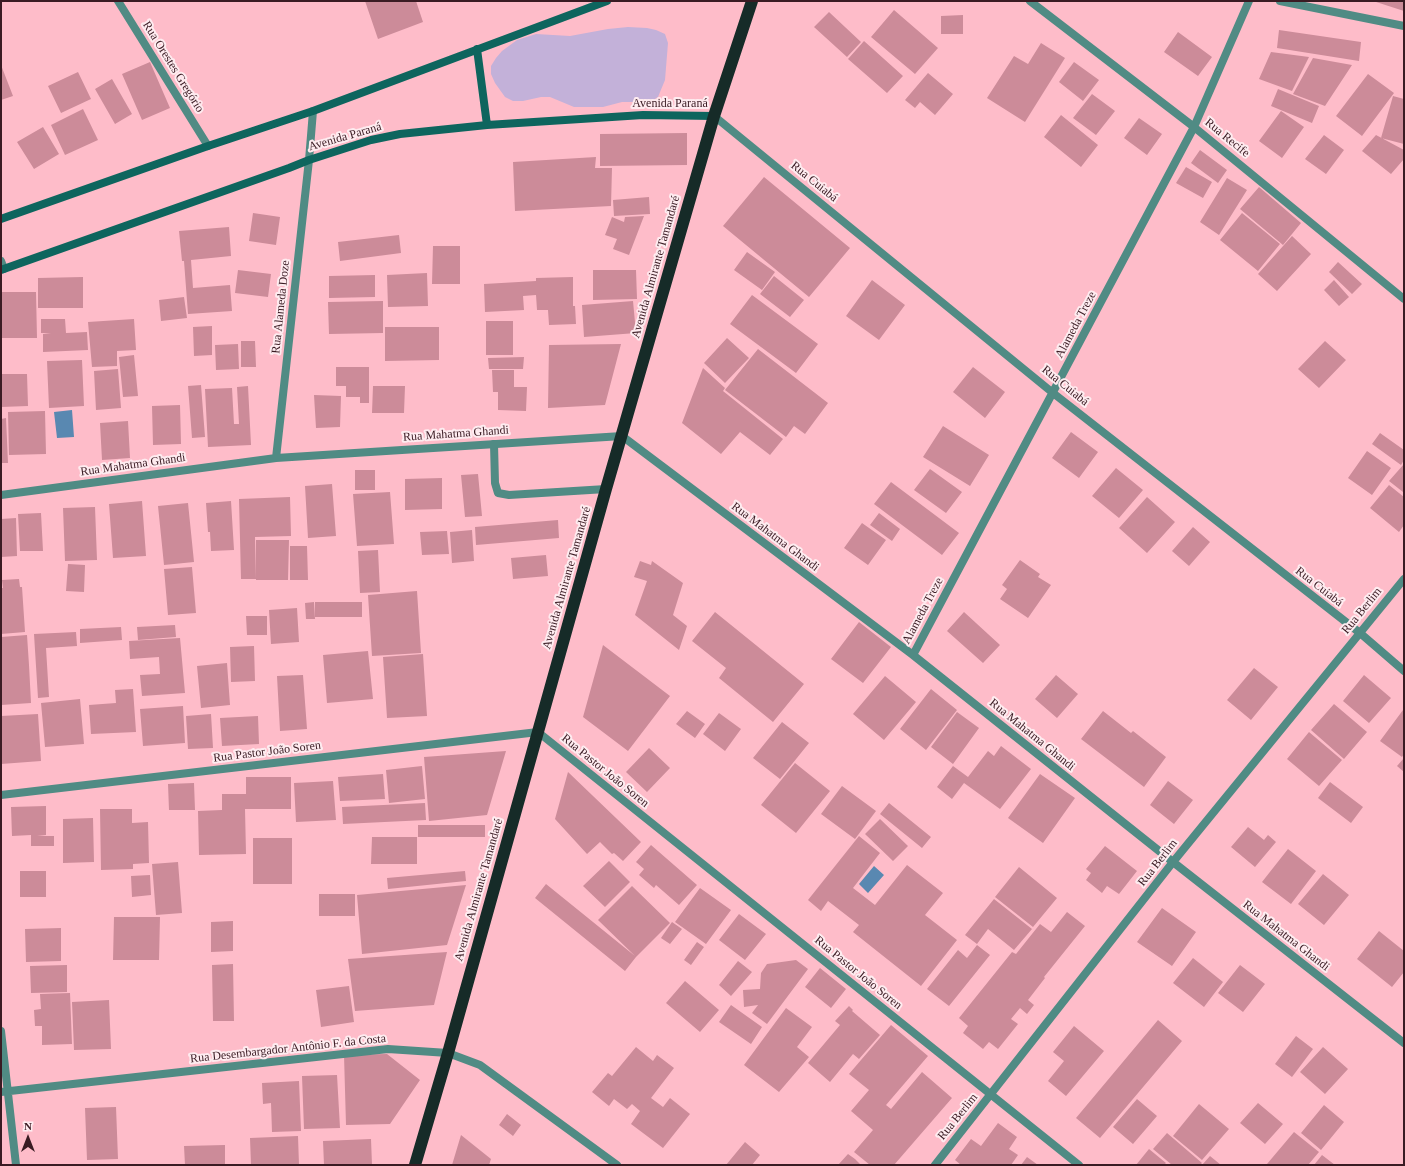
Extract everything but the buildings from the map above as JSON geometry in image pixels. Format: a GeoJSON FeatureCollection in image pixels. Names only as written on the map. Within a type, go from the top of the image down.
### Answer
{"type":"FeatureCollection","features":[{"type":"Feature","properties":{"kind":"highway","name":"Avenida Almirante Tamandaré"},"geometry":{"type":"LineString","coordinates":[[415,1165],[448,1053],[606,489],[714,116],[752,1]]}},
{"type":"Feature","properties":{"kind":"street","name":"Rua Orestes Gregório"},"geometry":{"type":"LineString","coordinates":[[118,1],[208,146]]}},
{"type":"Feature","properties":{"kind":"street"},"geometry":{"type":"LineString","coordinates":[[1,219],[313,110],[607,1]]}},
{"type":"Feature","properties":{"kind":"street","name":"Rua Recife"},"geometry":{"type":"LineString","coordinates":[[1030,1],[1194,127],[1404,299]]}},
{"type":"Feature","properties":{"kind":"street","name":"Alameda Treze"},"geometry":{"type":"LineString","coordinates":[[913,655],[1194,127],[1249,1]]}},
{"type":"Feature","properties":{"kind":"street"},"geometry":{"type":"LineString","coordinates":[[1280,1],[1404,26]]}},
{"type":"Feature","properties":{"kind":"street"},"geometry":{"type":"LineString","coordinates":[[477,49],[487,125]]}},
{"type":"Feature","properties":{"kind":"street","name":"Rua Alameda Doze"},"geometry":{"type":"LineString","coordinates":[[276,458],[309,160],[313,110]]}},
{"type":"Feature","properties":{"kind":"street","name":"Avenida Paraná"},"geometry":{"type":"LineString","coordinates":[[2,267],[370,140],[400,134],[487,125],[643,115],[714,116]]}},
{"type":"Feature","properties":{"kind":"street","name":"Rua Cuiabá"},"geometry":{"type":"LineString","coordinates":[[714,116],[1053,393],[1360,633],[1404,671]]}},
{"type":"Feature","properties":{"kind":"street","name":"Rua Mahatma Ghandi"},"geometry":{"type":"LineString","coordinates":[[1,495],[276,458],[622,436],[913,655],[1173,862],[1404,1043]]}},
{"type":"Feature","properties":{"kind":"street"},"geometry":{"type":"LineString","coordinates":[[494,444],[495,483],[498,493],[509,495],[606,489]]}},
{"type":"Feature","properties":{"kind":"street","name":"Rua Berlim"},"geometry":{"type":"LineString","coordinates":[[935,1165],[991,1096],[1173,862],[1404,578]]}},
{"type":"Feature","properties":{"kind":"street","name":"Rua Pastor João Soren"},"geometry":{"type":"LineString","coordinates":[[1,795],[538,732],[1079,1165]]}},
{"type":"Feature","properties":{"kind":"street"},"geometry":{"type":"LineString","coordinates":[[1,1031],[5,1092],[16,1165]]}},
{"type":"Feature","properties":{"kind":"street","name":"Rua Desembargador Antônio F. da Costa"},"geometry":{"type":"LineString","coordinates":[[5,1092],[388,1049],[448,1053],[480,1065],[616,1165]]}},
{"type":"Feature","properties":{"kind":"shaded area"},"geometry":{"type":"Polygon","coordinates":[[[628,27],[656,30],[665,34],[668,43],[665,80],[658,97],[650,102],[622,102],[603,107],[574,107],[550,97],[513,101],[505,97],[495,83],[491,74],[491,66],[496,58],[502,51],[517,40],[536,34],[570,36],[628,27]]]}},
{"type":"Feature","properties":{"kind":"water"},"geometry":{"type":"Polygon","coordinates":[[[72,410],[74,437],[57,438],[54,412],[72,410]]]}},
{"type":"Feature","properties":{"kind":"water"},"geometry":{"type":"Polygon","coordinates":[[[874,866],[884,875],[868,893],[859,884],[874,866]]]}}]}
